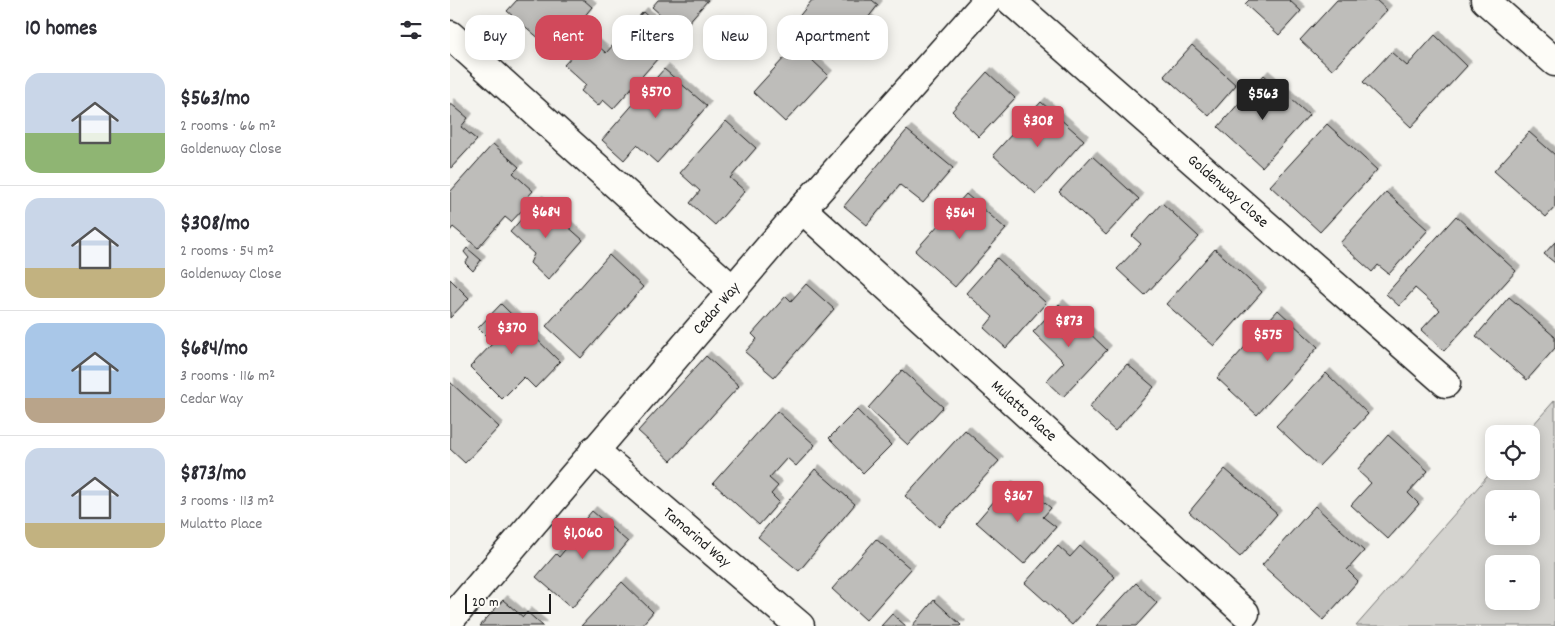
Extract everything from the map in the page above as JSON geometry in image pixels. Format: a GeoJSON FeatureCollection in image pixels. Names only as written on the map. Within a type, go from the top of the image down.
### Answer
{"type":"FeatureCollection","features":[{"type":"Feature","properties":{"kind":"street","name":"Cedar Way"},"geometry":{"type":"LineString","coordinates":[[450,620],[802,209],[988,0]]}},
{"type":"Feature","properties":{"kind":"street","name":"Goldenway Close"},"geometry":{"type":"LineString","coordinates":[[1010,0],[1446,383]]}},
{"type":"Feature","properties":{"kind":"street"},"geometry":{"type":"LineString","coordinates":[[1485,0],[1555,62]]}},
{"type":"Feature","properties":{"kind":"street"},"geometry":{"type":"LineString","coordinates":[[450,35],[732,290]]}},
{"type":"Feature","properties":{"kind":"street","name":"Mulatto Place"},"geometry":{"type":"LineString","coordinates":[[802,209],[1245,613]]}},
{"type":"Feature","properties":{"kind":"street","name":"Tamarind Way"},"geometry":{"type":"LineString","coordinates":[[594,450],[800,626]]}},
{"type":"Feature","properties":{"kind":"shaded area"},"geometry":{"type":"Polygon","coordinates":[[[1555,400],[1555,626],[1356,626],[1485,479],[1540,480],[1540,425],[1533,425],[1555,400]]]}},
{"type":"Feature","properties":{"kind":"building"},"geometry":{"type":"Polygon","coordinates":[[[517,0],[584,0],[592,7],[585,15],[535,15],[535,35],[525,26],[525,15],[512,15],[507,11],[517,0]]]}},
{"type":"Feature","properties":{"kind":"building"},"geometry":{"type":"Polygon","coordinates":[[[658,0],[708,0],[693,17],[693,15],[661,15],[652,7],[658,0]]]}},
{"type":"Feature","properties":{"kind":"building"},"geometry":{"type":"Polygon","coordinates":[[[812,0],[872,0],[878,5],[870,15],[800,15],[812,0]]]}},
{"type":"Feature","properties":{"kind":"building"},"geometry":{"type":"Polygon","coordinates":[[[1249,0],[1289,0],[1301,11],[1279,35],[1245,4],[1249,0]]]}},
{"type":"Feature","properties":{"kind":"building"},"geometry":{"type":"Polygon","coordinates":[[[1337,0],[1376,0],[1387,10],[1332,70],[1300,40],[1337,0]]]}},
{"type":"Feature","properties":{"kind":"building"},"geometry":{"type":"Polygon","coordinates":[[[1435,35],[1467,66],[1411,127],[1363,82],[1391,52],[1407,66],[1435,35]]]}},
{"type":"Feature","properties":{"kind":"building"},"geometry":{"type":"Polygon","coordinates":[[[1192,45],[1236,85],[1209,116],[1164,76],[1192,45]]]}},
{"type":"Feature","properties":{"kind":"building"},"geometry":{"type":"Polygon","coordinates":[[[612,46],[612,60],[656,60],[613,109],[603,100],[598,106],[581,91],[586,85],[564,65],[569,60],[602,60],[602,49],[606,53],[612,46]]]}},
{"type":"Feature","properties":{"kind":"building"},"geometry":{"type":"Polygon","coordinates":[[[782,60],[812,60],[828,75],[785,122],[753,92],[782,60]]]}},
{"type":"Feature","properties":{"kind":"building"},"geometry":{"type":"Polygon","coordinates":[[[664,69],[707,106],[657,163],[637,145],[624,160],[602,140],[664,69]]]}},
{"type":"Feature","properties":{"kind":"building"},"geometry":{"type":"Polygon","coordinates":[[[987,72],[1015,98],[979,137],[952,111],[987,72]]]}},
{"type":"Feature","properties":{"kind":"building"},"geometry":{"type":"Polygon","coordinates":[[[1264,75],[1309,115],[1262,167],[1218,127],[1264,75]]]}},
{"type":"Feature","properties":{"kind":"building"},"geometry":{"type":"Polygon","coordinates":[[[1041,102],[1084,140],[1036,194],[993,155],[1041,102]]]}},
{"type":"Feature","properties":{"kind":"building"},"geometry":{"type":"Polygon","coordinates":[[[450,103],[468,118],[461,127],[477,140],[450,169],[450,103]]]}},
{"type":"Feature","properties":{"kind":"building"},"geometry":{"type":"Polygon","coordinates":[[[726,121],[756,148],[730,178],[745,191],[715,225],[690,203],[700,191],[680,173],[726,121]]]}},
{"type":"Feature","properties":{"kind":"building"},"geometry":{"type":"Polygon","coordinates":[[[1327,124],[1377,170],[1320,232],[1270,186],[1327,124]]]}},
{"type":"Feature","properties":{"kind":"building"},"geometry":{"type":"Polygon","coordinates":[[[907,130],[953,168],[923,203],[900,185],[867,225],[844,206],[907,130]]]}},
{"type":"Feature","properties":{"kind":"building"},"geometry":{"type":"Polygon","coordinates":[[[1529,132],[1555,155],[1555,207],[1546,217],[1494,171],[1529,132]]]}},
{"type":"Feature","properties":{"kind":"building"},"geometry":{"type":"Polygon","coordinates":[[[493,144],[519,167],[513,173],[533,191],[522,203],[525,207],[511,222],[505,217],[478,248],[453,227],[450,231],[450,192],[493,144]]]}},
{"type":"Feature","properties":{"kind":"building"},"geometry":{"type":"Polygon","coordinates":[[[1092,156],[1139,199],[1106,235],[1059,192],[1092,156]]]}},
{"type":"Feature","properties":{"kind":"building"},"geometry":{"type":"Polygon","coordinates":[[[1386,192],[1428,230],[1389,274],[1378,265],[1372,272],[1340,243],[1386,192]]]}},
{"type":"Feature","properties":{"kind":"building"},"geometry":{"type":"Polygon","coordinates":[[[966,194],[1006,229],[955,287],[915,251],[966,194]]]}},
{"type":"Feature","properties":{"kind":"building"},"geometry":{"type":"Polygon","coordinates":[[[538,200],[583,240],[548,280],[530,263],[534,254],[510,232],[538,200]]]}},
{"type":"Feature","properties":{"kind":"building"},"geometry":{"type":"Polygon","coordinates":[[[1162,203],[1199,237],[1145,295],[1117,269],[1141,244],[1132,236],[1162,203]]]}},
{"type":"Feature","properties":{"kind":"building"},"geometry":{"type":"Polygon","coordinates":[[[1456,216],[1516,271],[1444,351],[1421,330],[1440,310],[1415,288],[1399,306],[1386,294],[1456,216]]]}},
{"type":"Feature","properties":{"kind":"building"},"geometry":{"type":"Polygon","coordinates":[[[1555,242],[1555,263],[1544,254],[1555,242]]]}},
{"type":"Feature","properties":{"kind":"building"},"geometry":{"type":"Polygon","coordinates":[[[467,248],[481,260],[473,271],[465,263],[469,258],[464,252],[467,248]]]}},
{"type":"Feature","properties":{"kind":"building"},"geometry":{"type":"Polygon","coordinates":[[[1215,249],[1262,292],[1214,346],[1166,304],[1215,249]]]}},
{"type":"Feature","properties":{"kind":"building"},"geometry":{"type":"Polygon","coordinates":[[[609,255],[643,287],[581,358],[546,326],[609,255]]]}},
{"type":"Feature","properties":{"kind":"building"},"geometry":{"type":"Polygon","coordinates":[[[997,258],[1046,303],[1006,348],[984,328],[993,317],[966,293],[997,258]]]}},
{"type":"Feature","properties":{"kind":"building"},"geometry":{"type":"Polygon","coordinates":[[[450,279],[469,298],[450,318],[450,279]]]}},
{"type":"Feature","properties":{"kind":"building"},"geometry":{"type":"Polygon","coordinates":[[[806,284],[834,309],[774,377],[745,352],[757,339],[752,334],[786,296],[791,301],[806,284]]]}},
{"type":"Feature","properties":{"kind":"building"},"geometry":{"type":"Polygon","coordinates":[[[1509,297],[1555,337],[1555,348],[1527,380],[1476,336],[1509,297]]]}},
{"type":"Feature","properties":{"kind":"building"},"geometry":{"type":"Polygon","coordinates":[[[501,304],[560,362],[535,388],[524,377],[502,399],[470,367],[493,343],[478,328],[501,304]]]}},
{"type":"Feature","properties":{"kind":"building"},"geometry":{"type":"Polygon","coordinates":[[[1059,304],[1107,350],[1063,397],[1046,381],[1064,362],[1033,332],[1059,304]]]}},
{"type":"Feature","properties":{"kind":"building"},"geometry":{"type":"Polygon","coordinates":[[[1278,310],[1318,347],[1257,415],[1217,378],[1278,310]]]}},
{"type":"Feature","properties":{"kind":"building"},"geometry":{"type":"Polygon","coordinates":[[[706,356],[739,386],[671,461],[638,431],[706,356]]]}},
{"type":"Feature","properties":{"kind":"building"},"geometry":{"type":"Polygon","coordinates":[[[1127,364],[1154,387],[1115,431],[1089,407],[1127,364]]]}},
{"type":"Feature","properties":{"kind":"building"},"geometry":{"type":"Polygon","coordinates":[[[902,370],[943,407],[908,445],[868,408],[902,370]]]}},
{"type":"Feature","properties":{"kind":"building"},"geometry":{"type":"Polygon","coordinates":[[[1326,373],[1368,414],[1319,466],[1276,426],[1326,373]]]}},
{"type":"Feature","properties":{"kind":"building"},"geometry":{"type":"Polygon","coordinates":[[[450,382],[499,427],[465,463],[450,449],[450,382]]]}},
{"type":"Feature","properties":{"kind":"building"},"geometry":{"type":"Polygon","coordinates":[[[857,410],[891,445],[863,473],[829,438],[857,410]]]}},
{"type":"Feature","properties":{"kind":"building"},"geometry":{"type":"Polygon","coordinates":[[[777,411],[815,445],[796,466],[787,458],[769,478],[778,486],[771,494],[779,502],[759,525],[713,483],[777,411]]]}},
{"type":"Feature","properties":{"kind":"building"},"geometry":{"type":"Polygon","coordinates":[[[965,430],[999,461],[939,527],[905,496],[965,430]]]}},
{"type":"Feature","properties":{"kind":"building"},"geometry":{"type":"Polygon","coordinates":[[[1388,435],[1428,471],[1408,493],[1419,504],[1388,539],[1351,505],[1371,483],[1357,470],[1388,435]]]}},
{"type":"Feature","properties":{"kind":"building"},"geometry":{"type":"Polygon","coordinates":[[[815,469],[855,504],[799,571],[758,537],[815,469]]]}},
{"type":"Feature","properties":{"kind":"building"},"geometry":{"type":"Polygon","coordinates":[[[1225,469],[1277,514],[1240,557],[1189,512],[1225,469]]]}},
{"type":"Feature","properties":{"kind":"building"},"geometry":{"type":"Polygon","coordinates":[[[1008,485],[1022,497],[1028,489],[1051,508],[1043,517],[1056,527],[1024,564],[976,522],[1008,485]]]}},
{"type":"Feature","properties":{"kind":"building"},"geometry":{"type":"Polygon","coordinates":[[[1315,506],[1364,551],[1347,570],[1358,581],[1323,620],[1262,565],[1315,506]]]}},
{"type":"Feature","properties":{"kind":"building"},"geometry":{"type":"Polygon","coordinates":[[[592,511],[628,542],[572,608],[536,577],[556,554],[559,557],[577,535],[574,532],[592,511]]]}},
{"type":"Feature","properties":{"kind":"building"},"geometry":{"type":"Polygon","coordinates":[[[876,539],[911,569],[866,620],[832,589],[876,539]]]}},
{"type":"Feature","properties":{"kind":"building"},"geometry":{"type":"Polygon","coordinates":[[[1058,546],[1070,557],[1080,546],[1115,577],[1072,625],[1025,583],[1058,546]]]}},
{"type":"Feature","properties":{"kind":"building"},"geometry":{"type":"Polygon","coordinates":[[[622,582],[653,612],[641,626],[581,626],[622,582]]]}},
{"type":"Feature","properties":{"kind":"building"},"geometry":{"type":"Polygon","coordinates":[[[1136,583],[1157,603],[1136,626],[1096,626],[1136,583]]]}},
{"type":"Feature","properties":{"kind":"building"},"geometry":{"type":"Polygon","coordinates":[[[503,600],[523,617],[527,612],[543,626],[480,626],[503,600]]]}},
{"type":"Feature","properties":{"kind":"building"},"geometry":{"type":"Polygon","coordinates":[[[934,600],[961,625],[912,626],[934,600]]]}},
{"type":"Feature","properties":{"kind":"building"},"geometry":{"type":"Polygon","coordinates":[[[892,614],[906,626],[881,626],[892,614]]]}}]}
